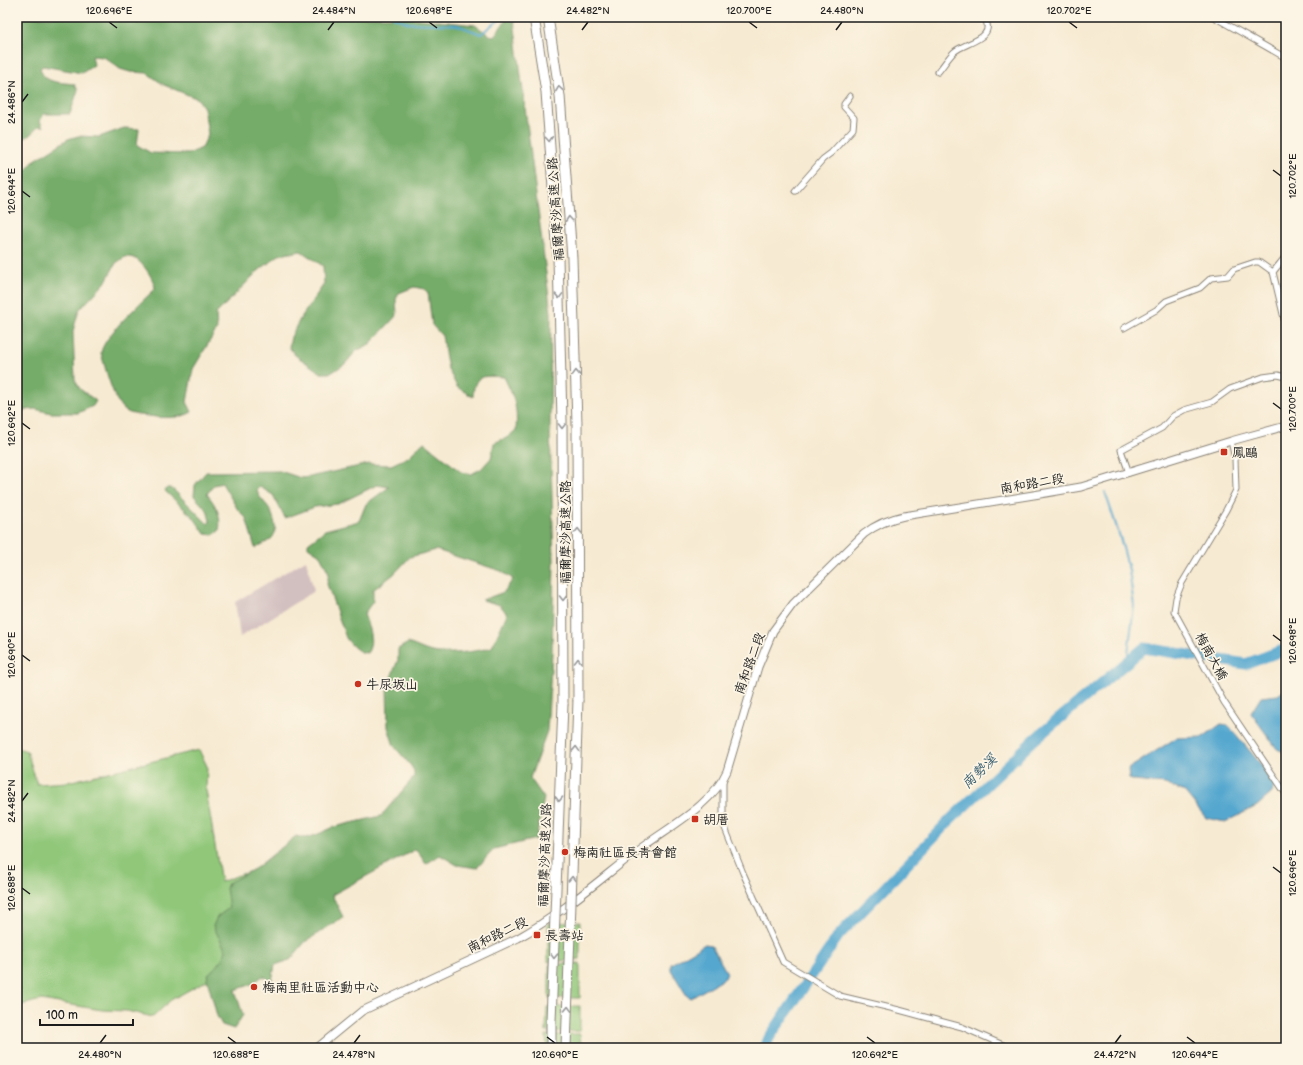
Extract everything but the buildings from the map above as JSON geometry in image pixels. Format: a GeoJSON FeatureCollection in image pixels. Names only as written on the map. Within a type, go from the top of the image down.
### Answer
{"type":"FeatureCollection","features":[{"type":"Feature","properties":{"kind":"highway","name":"福爾摩沙高速公路"},"geometry":{"type":"LineString","coordinates":[[534,17],[546,92],[558,257],[562,421],[563,704],[551,1048]]}},
{"type":"Feature","properties":{"kind":"highway","name":"福爾摩沙高速公路"},"geometry":{"type":"LineString","coordinates":[[548,17],[560,96],[572,258],[577,424],[578,700],[566,1048]]}},
{"type":"Feature","properties":{"kind":"main road","name":"南和路二段"},"geometry":{"type":"LineString","coordinates":[[317,1048],[362,1011],[518,938],[542,925],[638,850],[698,807],[717,788],[727,771],[758,667],[773,631],[794,604],[864,534],[876,525],[891,518],[1081,487],[1231,441],[1286,426]]}},
{"type":"Feature","properties":{"kind":"street"},"geometry":{"type":"LineString","coordinates":[[938,72],[954,52],[983,36],[988,26],[984,17]]}},
{"type":"Feature","properties":{"kind":"street"},"geometry":{"type":"LineString","coordinates":[[1214,17],[1286,58]]}},
{"type":"Feature","properties":{"kind":"street"},"geometry":{"type":"LineString","coordinates":[[795,191],[823,159],[830,154],[853,129],[854,118],[844,107],[844,104],[850,96]]}},
{"type":"Feature","properties":{"kind":"street"},"geometry":{"type":"LineString","coordinates":[[1286,123],[1286,130]]}},
{"type":"Feature","properties":{"kind":"street"},"geometry":{"type":"LineString","coordinates":[[1273,272],[1286,256]]}},
{"type":"Feature","properties":{"kind":"street"},"geometry":{"type":"LineString","coordinates":[[1124,328],[1156,310],[1166,301],[1200,288],[1211,278],[1228,276],[1234,269],[1255,262],[1259,262],[1273,272],[1286,327]]}},
{"type":"Feature","properties":{"kind":"street"},"geometry":{"type":"LineString","coordinates":[[1129,473],[1121,450],[1162,428],[1173,416],[1184,410],[1212,402],[1230,389],[1263,377],[1278,375],[1286,377]]}},
{"type":"Feature","properties":{"kind":"street","name":"梅南大橋"},"geometry":{"type":"LineString","coordinates":[[1231,441],[1235,459],[1236,490],[1226,510],[1182,584],[1176,598],[1174,611],[1224,702],[1286,794]]}},
{"type":"Feature","properties":{"kind":"street"},"geometry":{"type":"LineString","coordinates":[[723,780],[722,824],[783,962],[840,996],[962,1027],[1010,1048]]}},
{"type":"Feature","properties":{"kind":"shaded area"},"geometry":{"type":"Polygon","coordinates":[[[306,560],[314,591],[240,637],[235,602],[306,560]]]}},
{"type":"Feature","properties":{"kind":"green space"},"geometry":{"type":"Polygon","coordinates":[[[17,17],[402,17],[475,25],[489,35],[494,36],[506,20],[510,17],[514,20],[551,313],[550,431],[554,561],[552,653],[547,731],[530,778],[544,798],[536,839],[494,849],[477,868],[457,865],[440,855],[426,864],[416,849],[332,895],[343,917],[305,942],[290,960],[275,965],[272,981],[263,976],[250,985],[235,990],[243,1015],[234,1029],[222,1025],[217,1016],[207,979],[208,974],[219,964],[226,951],[213,926],[217,917],[229,908],[226,888],[228,883],[256,868],[296,836],[306,838],[334,827],[381,816],[414,777],[414,771],[411,766],[394,746],[388,727],[387,687],[398,660],[398,649],[408,643],[438,653],[462,652],[492,647],[507,614],[500,605],[482,600],[504,592],[513,579],[501,571],[436,550],[410,557],[394,574],[373,590],[373,601],[364,614],[371,639],[367,653],[364,653],[355,648],[346,638],[327,584],[329,573],[320,555],[308,547],[308,543],[325,530],[359,521],[366,504],[389,487],[377,485],[338,504],[315,507],[285,518],[273,495],[260,487],[257,489],[257,492],[271,511],[275,523],[275,531],[271,539],[255,548],[246,518],[238,510],[222,483],[214,485],[207,494],[216,507],[220,520],[219,531],[213,535],[205,534],[194,518],[165,491],[167,488],[171,488],[208,524],[210,521],[207,510],[194,496],[195,485],[206,472],[280,471],[301,478],[309,477],[369,464],[391,465],[408,457],[424,442],[461,472],[471,474],[481,469],[491,458],[494,443],[508,437],[516,430],[516,409],[504,377],[490,376],[481,378],[475,384],[473,397],[457,387],[448,369],[442,336],[432,325],[428,293],[424,289],[414,287],[399,293],[396,299],[397,315],[370,344],[356,351],[345,364],[331,373],[321,373],[295,355],[289,347],[291,337],[300,319],[324,284],[323,266],[301,251],[279,255],[257,272],[216,314],[217,329],[193,369],[187,402],[192,412],[170,417],[156,417],[130,413],[123,409],[119,404],[113,391],[101,353],[103,346],[124,320],[155,289],[153,281],[141,263],[131,257],[125,257],[116,263],[105,283],[79,310],[73,331],[75,380],[80,389],[96,401],[93,406],[78,413],[51,413],[35,409],[17,411],[17,180],[35,160],[68,139],[78,136],[99,137],[124,128],[139,129],[137,145],[151,153],[188,154],[202,148],[208,134],[204,108],[198,99],[164,85],[147,73],[130,72],[120,69],[104,57],[92,56],[94,65],[82,73],[43,66],[40,68],[45,77],[49,80],[74,84],[78,90],[70,114],[44,114],[40,121],[43,127],[39,126],[23,139],[17,139],[17,17]]]}},
{"type":"Feature","properties":{"kind":"green space"},"geometry":{"type":"Polygon","coordinates":[[[17,748],[27,751],[37,784],[68,782],[199,750],[207,766],[206,790],[221,882],[244,873],[249,891],[237,937],[209,979],[171,1000],[153,1017],[127,1011],[102,1010],[41,1000],[17,1006],[17,748]]]}},
{"type":"Feature","properties":{"kind":"green space"},"geometry":{"type":"Polygon","coordinates":[[[580,922],[580,959],[548,962],[548,923],[580,922]]]}},
{"type":"Feature","properties":{"kind":"green space"},"geometry":{"type":"Polygon","coordinates":[[[580,963],[580,998],[549,998],[549,965],[580,963]]]}},
{"type":"Feature","properties":{"kind":"green space"},"geometry":{"type":"Polygon","coordinates":[[[580,1006],[580,1031],[546,1032],[547,1007],[580,1006]]]}},
{"type":"Feature","properties":{"kind":"green space"},"geometry":{"type":"Polygon","coordinates":[[[580,1034],[581,1046],[547,1048],[546,1035],[580,1034]]]}},
{"type":"Feature","properties":{"kind":"water"},"geometry":{"type":"Polygon","coordinates":[[[1286,689],[1286,753],[1277,749],[1251,713],[1261,697],[1278,695],[1286,689]]]}},
{"type":"Feature","properties":{"kind":"water"},"geometry":{"type":"Polygon","coordinates":[[[1221,724],[1228,725],[1275,781],[1272,793],[1257,806],[1225,822],[1206,818],[1185,792],[1165,784],[1134,781],[1129,779],[1128,769],[1176,738],[1203,737],[1221,724]]]}},
{"type":"Feature","properties":{"kind":"water"},"geometry":{"type":"Polygon","coordinates":[[[705,944],[711,945],[727,973],[725,978],[691,998],[687,996],[671,970],[671,964],[705,944]]]}},
{"type":"Feature","properties":{"kind":"waterway"},"geometry":{"type":"LineString","coordinates":[[393,17],[409,23],[457,25],[481,34],[504,17]]}},
{"type":"Feature","properties":{"kind":"waterway"},"geometry":{"type":"LineString","coordinates":[[1105,492],[1129,570],[1134,606],[1127,662]]}},
{"type":"Feature","properties":{"kind":"waterway","name":"南勢溪"},"geometry":{"type":"LineString","coordinates":[[765,1048],[769,1038],[839,935],[947,823],[1035,739],[1144,648],[1246,664],[1286,649]]}},
{"type":"Feature","properties":{"kind":"place","name":"鳳鷗"},"geometry":{"type":"Point","coordinates":[1224,452]}},
{"type":"Feature","properties":{"kind":"place","name":"牛尿坂山"},"geometry":{"type":"Point","coordinates":[358,684]}},
{"type":"Feature","properties":{"kind":"place","name":"胡厝"},"geometry":{"type":"Point","coordinates":[695,819]}},
{"type":"Feature","properties":{"kind":"place","name":"梅南社區長青會館"},"geometry":{"type":"Point","coordinates":[565,852]}},
{"type":"Feature","properties":{"kind":"place","name":"長壽站"},"geometry":{"type":"Point","coordinates":[537,935]}},
{"type":"Feature","properties":{"kind":"place","name":"梅南里社區活動中心"},"geometry":{"type":"Point","coordinates":[254,987]}}]}
